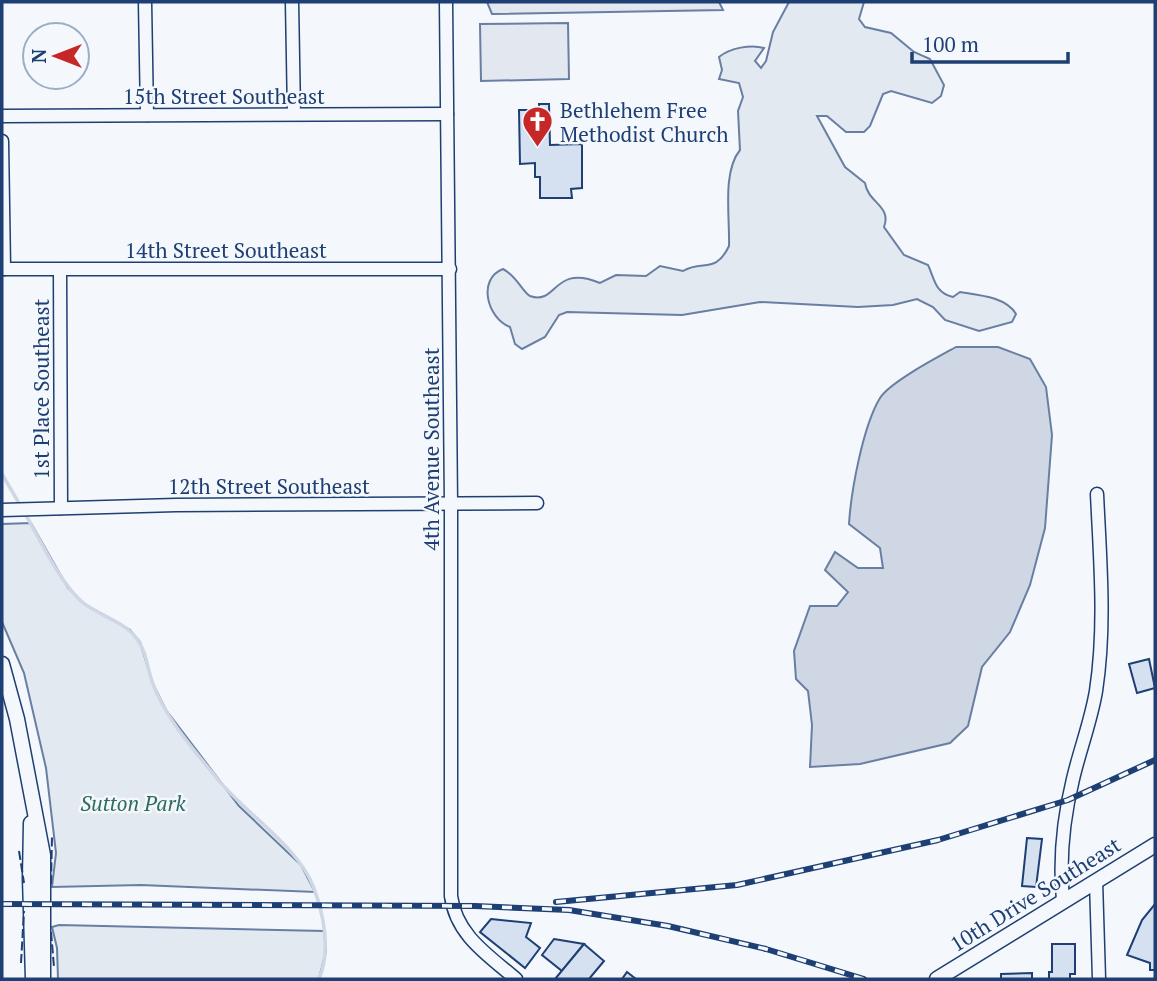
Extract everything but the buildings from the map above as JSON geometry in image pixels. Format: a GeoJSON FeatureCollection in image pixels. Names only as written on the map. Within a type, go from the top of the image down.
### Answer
{"type":"FeatureCollection","features":[{"type":"Feature","properties":{"kind":"main road"},"geometry":{"type":"LineString","coordinates":[[2,664],[6,695],[43,855],[43,979]]}},
{"type":"Feature","properties":{"kind":"main road"},"geometry":{"type":"LineString","coordinates":[[33,804],[30,878],[33,979]]}},
{"type":"Feature","properties":{"kind":"main road","name":"10th Drive Southeast"},"geometry":{"type":"LineString","coordinates":[[937,979],[1155,845]]}},
{"type":"Feature","properties":{"kind":"street"},"geometry":{"type":"LineString","coordinates":[[145,2],[147,116]]}},
{"type":"Feature","properties":{"kind":"street"},"geometry":{"type":"LineString","coordinates":[[292,2],[294,114]]}},
{"type":"Feature","properties":{"kind":"street","name":"4th Avenue Southeast"},"geometry":{"type":"LineString","coordinates":[[446,2],[452,504],[451,896],[455,915],[463,931],[516,979]]}},
{"type":"Feature","properties":{"kind":"street","name":"15th Street Southeast"},"geometry":{"type":"LineString","coordinates":[[2,116],[447,114]]}},
{"type":"Feature","properties":{"kind":"street"},"geometry":{"type":"LineString","coordinates":[[2,141],[3,269]]}},
{"type":"Feature","properties":{"kind":"street","name":"14th Street Southeast"},"geometry":{"type":"LineString","coordinates":[[3,269],[450,270]]}},
{"type":"Feature","properties":{"kind":"street","name":"1st Place Southeast"},"geometry":{"type":"LineString","coordinates":[[60,270],[61,508]]}},
{"type":"Feature","properties":{"kind":"street"},"geometry":{"type":"LineString","coordinates":[[1063,900],[1061,863],[1064,821],[1090,721],[1100,661],[1102,575],[1097,494]]}},
{"type":"Feature","properties":{"kind":"street","name":"12th Street Southeast"},"geometry":{"type":"LineString","coordinates":[[2,510],[537,503]]}},
{"type":"Feature","properties":{"kind":"street"},"geometry":{"type":"LineString","coordinates":[[1096,881],[1099,979]]}},
{"type":"Feature","properties":{"kind":"green space"},"geometry":{"type":"Polygon","coordinates":[[[789,2],[864,2],[859,19],[865,27],[891,33],[914,52],[930,59],[944,85],[941,96],[932,103],[891,91],[883,94],[870,126],[864,132],[846,132],[827,116],[817,116],[845,167],[865,183],[870,195],[882,209],[886,220],[884,227],[904,255],[928,265],[936,285],[947,295],[953,297],[960,292],[999,300],[1006,304],[1016,314],[1012,322],[979,331],[945,320],[933,307],[917,299],[893,305],[858,307],[760,302],[682,315],[567,312],[559,315],[545,337],[522,349],[515,344],[510,327],[496,316],[488,298],[490,281],[503,269],[527,294],[539,297],[573,278],[585,278],[600,283],[616,275],[646,276],[660,266],[683,271],[714,263],[724,255],[729,246],[729,183],[734,159],[740,150],[738,111],[743,97],[739,83],[719,79],[722,70],[719,57],[741,48],[764,48],[755,61],[761,68],[766,61],[773,32],[789,2]]]}},
{"type":"Feature","properties":{"kind":"green space","name":"Sutton Park"},"geometry":{"type":"Polygon","coordinates":[[[31,523],[68,588],[83,603],[130,630],[140,642],[153,684],[166,710],[239,806],[301,865],[315,892],[141,885],[52,887],[56,853],[46,768],[24,673],[2,622],[2,524],[31,523]]]}},
{"type":"Feature","properties":{"kind":"green space"},"geometry":{"type":"Polygon","coordinates":[[[59,925],[324,931],[326,951],[319,979],[58,979],[57,948],[52,927],[59,925]]]}},
{"type":"Feature","properties":{"kind":"shaded area"},"geometry":{"type":"Polygon","coordinates":[[[487,2],[719,2],[723,10],[492,14],[487,2]]]}},
{"type":"Feature","properties":{"kind":"shaded area"},"geometry":{"type":"Polygon","coordinates":[[[568,23],[569,79],[481,81],[480,24],[568,23]]]}},
{"type":"Feature","properties":{"kind":"shaded area"},"geometry":{"type":"Polygon","coordinates":[[[956,347],[998,347],[1030,359],[1046,387],[1052,435],[1045,528],[1030,585],[1010,632],[982,667],[968,726],[950,743],[860,764],[810,767],[812,725],[808,691],[796,679],[794,651],[810,606],[837,606],[848,592],[825,570],[835,552],[858,568],[883,568],[880,548],[849,524],[855,477],[868,425],[885,392],[915,370],[956,347]]]}},
{"type":"Feature","properties":{"kind":"waterway"},"geometry":{"type":"LineString","coordinates":[[2,474],[20,505]]}},
{"type":"Feature","properties":{"kind":"waterway"},"geometry":{"type":"LineString","coordinates":[[24,512],[73,593],[88,606],[125,627],[137,639],[143,649],[158,696],[189,744],[227,789],[282,843],[305,871],[317,897],[325,933],[325,957],[319,979]]}},
{"type":"Feature","properties":{"kind":"railway"},"geometry":{"type":"LineString","coordinates":[[556,902],[737,885],[938,840],[1068,800],[1155,760]]}},
{"type":"Feature","properties":{"kind":"railway"},"geometry":{"type":"LineString","coordinates":[[2,904],[475,906],[569,910],[668,926],[766,949],[864,979]]}},
{"type":"Feature","properties":{"kind":"fence"},"geometry":{"type":"LineString","coordinates":[[51,884],[52,836]]}},
{"type":"Feature","properties":{"kind":"fence"},"geometry":{"type":"LineString","coordinates":[[19,851],[24,883]]}},
{"type":"Feature","properties":{"kind":"fence"},"geometry":{"type":"LineString","coordinates":[[21,963],[24,911]]}},
{"type":"Feature","properties":{"kind":"fence"},"geometry":{"type":"LineString","coordinates":[[51,932],[54,967]]}},
{"type":"Feature","properties":{"kind":"place","name":"Bethlehem Free Methodist Church"},"geometry":{"type":"Point","coordinates":[537,149]}}]}
